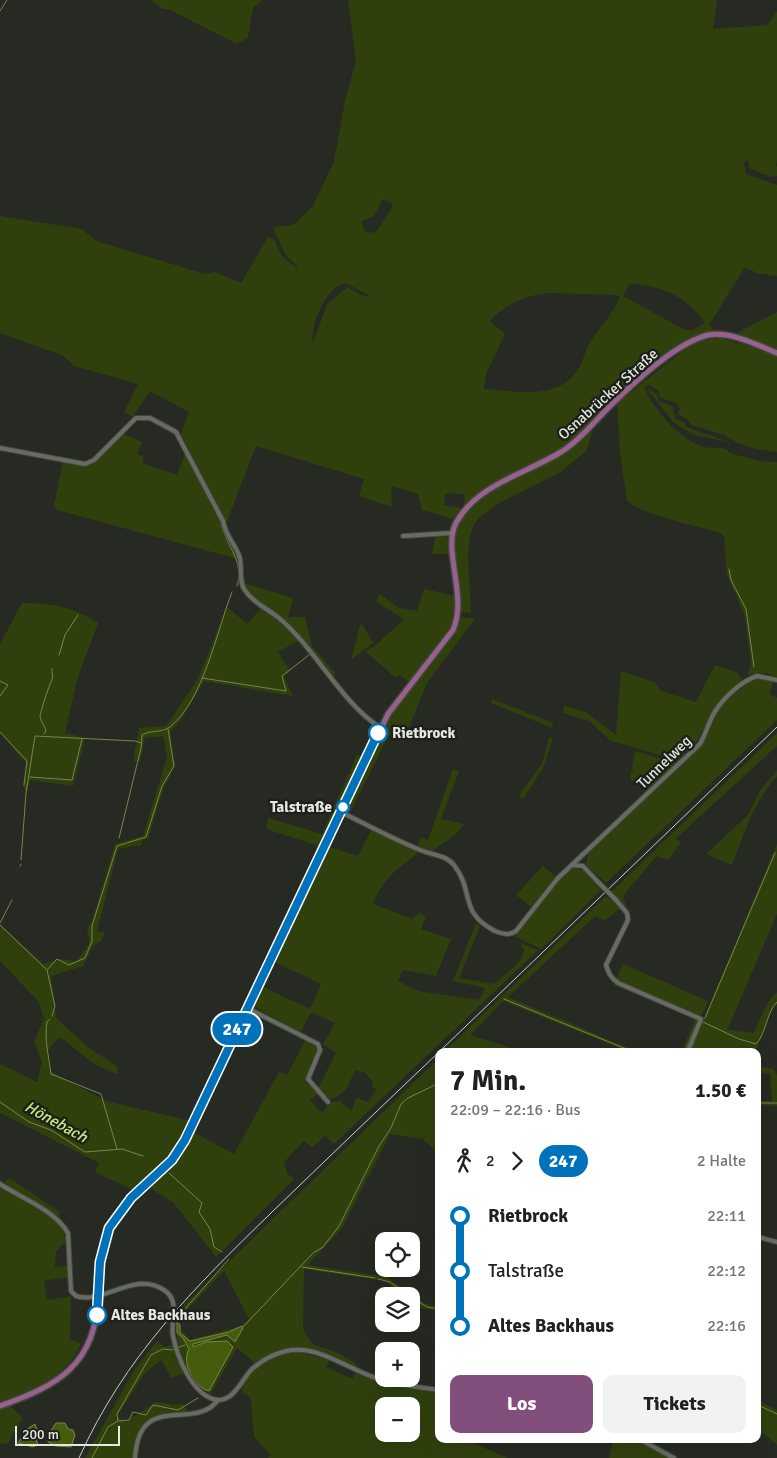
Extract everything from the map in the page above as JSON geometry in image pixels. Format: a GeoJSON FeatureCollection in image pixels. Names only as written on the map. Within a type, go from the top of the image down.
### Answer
{"type":"FeatureCollection","features":[{"type":"Feature","properties":{"kind":"main road","name":"Osnabrücker Straße"},"geometry":{"type":"LineString","coordinates":[[452,534],[457,520],[474,501],[496,486],[562,451],[621,396],[666,359],[689,343],[708,335],[722,335],[777,353]]}},
{"type":"Feature","properties":{"kind":"main road"},"geometry":{"type":"LineString","coordinates":[[0,1406],[34,1394],[55,1382],[80,1358],[94,1326],[100,1262],[109,1228],[123,1206],[162,1172],[178,1151],[392,706],[448,638],[456,622],[458,606],[452,534]]}},
{"type":"Feature","properties":{"kind":"street"},"geometry":{"type":"LineString","coordinates":[[0,448],[85,464],[94,460],[136,418],[150,418],[176,432],[223,521],[226,536],[237,552],[243,588],[297,636],[342,690],[381,728]]}},
{"type":"Feature","properties":{"kind":"street"},"geometry":{"type":"LineString","coordinates":[[403,536],[452,534]]}},
{"type":"Feature","properties":{"kind":"street","name":"Tunnelweg"},"geometry":{"type":"LineString","coordinates":[[584,854],[700,744],[713,715],[727,698],[746,681],[757,676],[777,680]]}},
{"type":"Feature","properties":{"kind":"street"},"geometry":{"type":"LineString","coordinates":[[340,812],[421,850],[447,859],[460,874],[474,916],[482,924],[500,933],[511,934],[516,931],[548,889],[584,854]]}},
{"type":"Feature","properties":{"kind":"street"},"geometry":{"type":"LineString","coordinates":[[583,866],[584,854]]}},
{"type":"Feature","properties":{"kind":"street"},"geometry":{"type":"LineString","coordinates":[[572,865],[583,866],[627,913],[628,920],[606,965],[611,978],[701,1019],[689,1048]]}},
{"type":"Feature","properties":{"kind":"street"},"geometry":{"type":"LineString","coordinates":[[247,1008],[318,1044],[320,1050],[308,1079],[328,1102]]}},
{"type":"Feature","properties":{"kind":"street"},"geometry":{"type":"LineString","coordinates":[[0,1184],[60,1222],[68,1233],[73,1294],[79,1297],[98,1294],[133,1284],[164,1289],[174,1304],[173,1335],[178,1353],[196,1385],[210,1397],[218,1400]]}},
{"type":"Feature","properties":{"kind":"street"},"geometry":{"type":"LineString","coordinates":[[761,1238],[777,1242]]}},
{"type":"Feature","properties":{"kind":"street"},"geometry":{"type":"LineString","coordinates":[[135,1458],[140,1431],[152,1421],[169,1415],[197,1412],[218,1400],[228,1397],[234,1393],[246,1376],[257,1365],[279,1353],[305,1350],[320,1354],[361,1374],[382,1380],[435,1389]]}},
{"type":"Feature","properties":{"kind":"street"},"geometry":{"type":"LineString","coordinates":[[646,1443],[674,1458]]}},
{"type":"Feature","properties":{"kind":"shaded area"},"geometry":{"type":"Polygon","coordinates":[[[151,0],[263,0],[253,8],[248,37],[237,44],[168,9],[163,9],[151,0]]]}},
{"type":"Feature","properties":{"kind":"shaded area"},"geometry":{"type":"Polygon","coordinates":[[[348,0],[717,0],[713,29],[768,25],[777,11],[777,160],[775,168],[777,166],[777,176],[771,177],[749,168],[748,160],[744,162],[746,174],[777,185],[777,276],[757,273],[745,267],[709,325],[715,331],[707,332],[679,345],[615,397],[595,419],[587,450],[561,472],[501,502],[482,515],[475,523],[470,535],[468,557],[471,613],[460,612],[455,558],[456,532],[461,520],[470,508],[464,505],[465,494],[445,493],[444,505],[462,508],[453,519],[422,510],[418,494],[391,486],[392,507],[359,496],[364,479],[256,446],[226,524],[181,434],[189,412],[150,391],[133,417],[124,412],[138,384],[74,366],[64,356],[0,333],[0,216],[82,229],[96,241],[205,274],[215,272],[241,283],[268,237],[274,239],[282,256],[297,269],[297,266],[285,254],[273,227],[293,225],[313,206],[334,162],[345,101],[356,61],[348,0]],[[383,199],[374,216],[363,221],[362,225],[365,231],[371,233],[377,231],[392,204],[383,199]],[[346,283],[332,291],[321,307],[314,326],[313,343],[327,304],[348,287],[361,295],[372,297],[346,283]],[[629,284],[623,296],[685,330],[694,330],[705,323],[681,299],[662,290],[629,284]],[[541,294],[517,301],[502,309],[490,321],[505,334],[486,374],[484,389],[521,392],[545,391],[556,388],[566,382],[578,370],[590,342],[610,315],[620,297],[615,295],[541,294]]]}},
{"type":"Feature","properties":{"kind":"shaded area"},"geometry":{"type":"Polygon","coordinates":[[[777,312],[777,350],[736,335],[737,333],[777,312]]]}},
{"type":"Feature","properties":{"kind":"shaded area"},"geometry":{"type":"Polygon","coordinates":[[[720,338],[755,348],[777,357],[777,452],[752,448],[736,442],[725,435],[691,425],[687,419],[678,414],[680,409],[676,403],[659,397],[659,391],[649,385],[644,387],[660,413],[691,442],[703,447],[727,449],[729,453],[759,461],[777,462],[777,677],[766,673],[748,675],[751,663],[745,616],[727,574],[724,536],[721,533],[656,515],[633,505],[627,500],[620,453],[617,403],[688,347],[701,341],[720,338]]]}},
{"type":"Feature","properties":{"kind":"shaded area"},"geometry":{"type":"Polygon","coordinates":[[[647,389],[657,394],[659,401],[673,407],[675,418],[685,423],[686,427],[730,442],[694,435],[673,422],[647,389]]]}},
{"type":"Feature","properties":{"kind":"shaded area"},"geometry":{"type":"Polygon","coordinates":[[[121,433],[142,442],[137,454],[144,457],[142,463],[177,475],[186,451],[221,521],[224,536],[238,559],[57,510],[54,506],[63,461],[90,465],[101,457],[121,433]]]}},
{"type":"Feature","properties":{"kind":"shaded area"},"geometry":{"type":"Polygon","coordinates":[[[435,537],[448,537],[450,554],[432,554],[435,537]]]}},
{"type":"Feature","properties":{"kind":"shaded area"},"geometry":{"type":"Polygon","coordinates":[[[244,583],[293,598],[288,617],[305,617],[312,646],[335,673],[333,677],[300,636],[251,595],[244,583]]]}},
{"type":"Feature","properties":{"kind":"shaded area"},"geometry":{"type":"Polygon","coordinates":[[[424,589],[455,596],[455,611],[448,634],[442,644],[409,682],[400,675],[395,677],[365,651],[375,646],[404,619],[376,602],[380,594],[399,608],[417,611],[424,589]]]}},
{"type":"Feature","properties":{"kind":"shaded area"},"geometry":{"type":"Polygon","coordinates":[[[22,603],[44,604],[70,609],[98,623],[77,680],[65,733],[85,738],[73,786],[30,780],[27,794],[23,786],[26,763],[0,733],[0,644],[22,603]]]}},
{"type":"Feature","properties":{"kind":"shaded area"},"geometry":{"type":"Polygon","coordinates":[[[227,607],[247,624],[261,608],[299,640],[278,652],[290,671],[284,676],[293,696],[204,681],[181,720],[170,732],[175,765],[163,790],[148,839],[142,840],[141,845],[118,849],[97,931],[105,933],[102,940],[93,946],[83,966],[51,976],[56,1018],[89,1048],[117,1066],[117,1074],[96,1065],[60,1037],[48,1050],[50,1071],[106,1101],[191,1121],[166,1164],[135,1191],[95,1172],[99,1163],[0,1113],[0,1064],[37,1082],[42,1061],[34,1042],[44,1019],[39,1002],[0,961],[0,924],[43,964],[60,959],[77,961],[90,942],[87,928],[91,924],[115,844],[143,836],[167,757],[163,736],[145,738],[140,761],[133,761],[139,728],[166,726],[198,679],[227,607]]]}},
{"type":"Feature","properties":{"kind":"shaded area"},"geometry":{"type":"Polygon","coordinates":[[[460,617],[475,619],[427,683],[403,742],[389,735],[350,812],[347,809],[347,805],[391,714],[450,640],[460,623],[460,617]]]}},
{"type":"Feature","properties":{"kind":"shaded area"},"geometry":{"type":"Polygon","coordinates":[[[361,622],[373,643],[351,660],[361,622]]]}},
{"type":"Feature","properties":{"kind":"shaded area"},"geometry":{"type":"Polygon","coordinates":[[[715,665],[736,672],[743,680],[714,707],[698,740],[678,760],[611,741],[589,721],[563,713],[564,706],[586,712],[616,735],[621,671],[654,682],[661,691],[696,702],[715,665]]]}},
{"type":"Feature","properties":{"kind":"shaded area"},"geometry":{"type":"Polygon","coordinates":[[[756,678],[763,678],[773,682],[769,694],[777,698],[777,720],[606,883],[586,865],[588,854],[700,746],[721,706],[756,678]]]}},
{"type":"Feature","properties":{"kind":"shaded area"},"geometry":{"type":"Polygon","coordinates":[[[492,699],[553,723],[552,728],[491,703],[492,699]]]}},
{"type":"Feature","properties":{"kind":"shaded area"},"geometry":{"type":"Polygon","coordinates":[[[777,733],[777,746],[675,839],[681,842],[668,860],[657,856],[625,893],[623,898],[626,905],[624,906],[611,892],[777,733]]]}},
{"type":"Feature","properties":{"kind":"shaded area"},"geometry":{"type":"Polygon","coordinates":[[[549,737],[553,738],[543,768],[523,799],[519,795],[542,764],[549,737]]]}},
{"type":"Feature","properties":{"kind":"shaded area"},"geometry":{"type":"Polygon","coordinates":[[[635,751],[676,763],[648,790],[630,780],[635,751]]]}},
{"type":"Feature","properties":{"kind":"shaded area"},"geometry":{"type":"Polygon","coordinates":[[[357,755],[364,757],[322,847],[266,829],[268,818],[322,834],[357,755]]]}},
{"type":"Feature","properties":{"kind":"shaded area"},"geometry":{"type":"Polygon","coordinates":[[[453,769],[459,771],[441,819],[464,824],[457,833],[431,852],[417,847],[421,837],[428,840],[453,769]]]}},
{"type":"Feature","properties":{"kind":"shaded area"},"geometry":{"type":"Polygon","coordinates":[[[777,770],[777,776],[762,796],[750,818],[732,865],[706,854],[748,815],[759,792],[777,770]]]}},
{"type":"Feature","properties":{"kind":"shaded area"},"geometry":{"type":"Polygon","coordinates":[[[372,829],[418,853],[385,881],[373,904],[412,919],[419,913],[426,916],[421,929],[451,939],[436,976],[403,970],[398,981],[418,991],[479,1000],[485,988],[453,981],[476,923],[480,926],[459,978],[495,984],[520,961],[524,950],[520,943],[538,950],[334,1144],[325,1136],[312,1147],[304,1141],[284,1162],[287,1173],[294,1179],[216,1257],[173,1202],[150,1188],[176,1162],[193,1132],[234,1154],[279,1072],[287,1075],[306,1040],[318,1048],[305,1082],[318,1094],[310,1100],[318,1110],[323,1112],[329,1103],[340,1101],[352,1111],[356,1098],[368,1102],[376,1090],[372,1085],[373,1081],[364,1072],[355,1070],[343,1092],[330,1099],[318,1089],[336,1053],[323,1044],[335,1023],[311,1012],[300,1033],[255,1007],[253,1004],[261,986],[310,1009],[321,984],[273,961],[327,846],[358,856],[372,829]]]}},
{"type":"Feature","properties":{"kind":"shaded area"},"geometry":{"type":"Polygon","coordinates":[[[777,844],[777,914],[727,1030],[754,1033],[768,1002],[777,992],[777,1004],[772,1009],[757,1048],[691,1048],[777,844]]]}},
{"type":"Feature","properties":{"kind":"shaded area"},"geometry":{"type":"Polygon","coordinates":[[[543,866],[556,877],[531,907],[516,895],[543,866]]]}},
{"type":"Feature","properties":{"kind":"shaded area"},"geometry":{"type":"Polygon","coordinates":[[[573,868],[584,871],[601,890],[541,949],[515,936],[561,878],[573,868]]]}},
{"type":"Feature","properties":{"kind":"shaded area"},"geometry":{"type":"Polygon","coordinates":[[[605,897],[613,900],[620,909],[604,921],[595,916],[508,997],[629,1048],[620,1048],[503,1001],[470,1035],[511,1048],[448,1048],[605,897]]]}},
{"type":"Feature","properties":{"kind":"shaded area"},"geometry":{"type":"Polygon","coordinates":[[[623,964],[708,1001],[687,1048],[683,1048],[695,1019],[614,985],[623,964]]]}},
{"type":"Feature","properties":{"kind":"shaded area"},"geometry":{"type":"Polygon","coordinates":[[[435,1062],[435,1150],[423,1139],[390,1134],[342,1228],[308,1265],[375,1275],[375,1277],[386,1277],[401,1287],[393,1287],[385,1281],[304,1269],[303,1329],[313,1345],[334,1351],[347,1358],[362,1372],[322,1354],[297,1348],[284,1349],[270,1354],[256,1364],[237,1348],[210,1395],[188,1368],[179,1347],[177,1312],[435,1062]],[[224,1271],[180,1317],[181,1330],[190,1340],[241,1326],[249,1319],[224,1271]]]}},
{"type":"Feature","properties":{"kind":"shaded area"},"geometry":{"type":"Polygon","coordinates":[[[761,1067],[773,1069],[777,1075],[777,1106],[761,1105],[761,1101],[772,1101],[770,1074],[761,1073],[761,1067]]]}},
{"type":"Feature","properties":{"kind":"shaded area"},"geometry":{"type":"Polygon","coordinates":[[[9,1178],[60,1212],[57,1223],[63,1230],[66,1241],[56,1251],[55,1267],[67,1266],[68,1277],[44,1281],[47,1300],[71,1296],[70,1340],[81,1343],[75,1355],[58,1374],[25,1393],[0,1402],[0,1180],[5,1183],[9,1178]]]}},
{"type":"Feature","properties":{"kind":"shaded area"},"geometry":{"type":"Polygon","coordinates":[[[420,1300],[435,1306],[435,1310],[421,1308],[420,1300]]]}},
{"type":"Feature","properties":{"kind":"shaded area"},"geometry":{"type":"Polygon","coordinates":[[[177,1322],[180,1325],[180,1333],[190,1341],[229,1332],[242,1326],[243,1328],[235,1342],[227,1335],[193,1344],[193,1347],[206,1342],[227,1341],[233,1347],[209,1391],[198,1385],[190,1374],[187,1361],[189,1349],[183,1338],[177,1333],[177,1322]]]}},
{"type":"Feature","properties":{"kind":"shaded area"},"geometry":{"type":"Polygon","coordinates":[[[157,1341],[165,1347],[173,1344],[185,1372],[172,1378],[161,1360],[145,1373],[117,1416],[126,1422],[156,1402],[179,1405],[182,1403],[189,1412],[166,1414],[149,1421],[137,1435],[133,1458],[85,1458],[135,1369],[157,1341]]]}},
{"type":"Feature","properties":{"kind":"shaded area"},"geometry":{"type":"Polygon","coordinates":[[[297,1352],[329,1360],[326,1367],[352,1379],[356,1373],[375,1379],[375,1387],[409,1387],[435,1392],[435,1443],[473,1443],[508,1458],[268,1458],[270,1454],[254,1437],[251,1398],[242,1392],[244,1383],[254,1369],[280,1355],[297,1352]]]}},
{"type":"Feature","properties":{"kind":"shaded area"},"geometry":{"type":"Polygon","coordinates":[[[761,1402],[777,1410],[777,1445],[761,1432],[761,1402]]]}},
{"type":"Feature","properties":{"kind":"shaded area"},"geometry":{"type":"Polygon","coordinates":[[[9,1405],[23,1418],[8,1443],[0,1444],[0,1409],[9,1405]]]}},
{"type":"Feature","properties":{"kind":"shaded area"},"geometry":{"type":"Polygon","coordinates":[[[56,1423],[65,1423],[68,1429],[73,1430],[75,1435],[71,1447],[56,1446],[48,1442],[48,1435],[56,1423]]]}},
{"type":"Feature","properties":{"kind":"shaded area"},"geometry":{"type":"Polygon","coordinates":[[[35,1424],[37,1429],[34,1433],[38,1445],[33,1447],[18,1443],[27,1429],[35,1424]]]}},
{"type":"Feature","properties":{"kind":"shaded area"},"geometry":{"type":"Polygon","coordinates":[[[612,1443],[642,1443],[670,1458],[609,1458],[612,1443]]]}},
{"type":"Feature","properties":{"kind":"waterway"},"geometry":{"type":"LineString","coordinates":[[0,11],[7,0]]}},
{"type":"Feature","properties":{"kind":"waterway"},"geometry":{"type":"LineString","coordinates":[[221,524],[237,561],[239,569],[237,586]]}},
{"type":"Feature","properties":{"kind":"waterway"},"geometry":{"type":"LineString","coordinates":[[729,569],[731,580],[746,609],[754,667]]}},
{"type":"Feature","properties":{"kind":"waterway"},"geometry":{"type":"LineString","coordinates":[[119,838],[141,748],[142,735],[170,727],[182,715],[192,700],[208,664],[232,592]]}},
{"type":"Feature","properties":{"kind":"waterway"},"geometry":{"type":"LineString","coordinates":[[59,655],[65,635],[78,615]]}},
{"type":"Feature","properties":{"kind":"waterway"},"geometry":{"type":"LineString","coordinates":[[202,678],[286,691],[282,676],[309,655]]}},
{"type":"Feature","properties":{"kind":"waterway"},"geometry":{"type":"LineString","coordinates":[[44,734],[46,731],[40,717],[53,678],[52,669]]}},
{"type":"Feature","properties":{"kind":"waterway"},"geometry":{"type":"LineString","coordinates":[[0,681],[8,685],[0,696]]}},
{"type":"Feature","properties":{"kind":"waterway"},"geometry":{"type":"LineString","coordinates":[[52,1016],[55,1006],[47,970],[57,959],[69,965],[85,958],[92,941],[92,926],[117,846],[146,837],[162,786],[174,766],[168,729]]}},
{"type":"Feature","properties":{"kind":"waterway"},"geometry":{"type":"LineString","coordinates":[[0,732],[27,761],[24,785]]}},
{"type":"Feature","properties":{"kind":"waterway"},"geometry":{"type":"LineString","coordinates":[[21,860],[26,793],[35,736],[135,741],[141,743]]}},
{"type":"Feature","properties":{"kind":"waterway"},"geometry":{"type":"LineString","coordinates":[[30,777],[72,780],[82,739]]}},
{"type":"Feature","properties":{"kind":"waterway"},"geometry":{"type":"LineString","coordinates":[[705,1018],[775,853]]}},
{"type":"Feature","properties":{"kind":"waterway"},"geometry":{"type":"LineString","coordinates":[[0,923],[12,900]]}},
{"type":"Feature","properties":{"kind":"waterway"},"geometry":{"type":"LineString","coordinates":[[0,925],[46,969]]}},
{"type":"Feature","properties":{"kind":"waterway"},"geometry":{"type":"LineString","coordinates":[[504,999],[624,1048]]}},
{"type":"Feature","properties":{"kind":"waterway"},"geometry":{"type":"LineString","coordinates":[[703,1022],[739,1039],[756,1044],[760,1039],[773,1006],[777,1002]]}},
{"type":"Feature","properties":{"kind":"waterway"},"geometry":{"type":"LineString","coordinates":[[50,1019],[47,1022],[46,1035],[51,1074],[101,1094],[117,1149]]}},
{"type":"Feature","properties":{"kind":"waterway"},"geometry":{"type":"LineString","coordinates":[[686,1048],[696,1025]]}},
{"type":"Feature","properties":{"kind":"waterway"},"geometry":{"type":"LineString","coordinates":[[243,1327],[313,1253],[323,1247],[339,1226],[379,1146],[391,1128],[401,1104],[408,1098],[435,1085]]}},
{"type":"Feature","properties":{"kind":"waterway","name":"Hönebach"},"geometry":{"type":"LineString","coordinates":[[0,1102],[29,1122],[51,1130],[85,1152],[122,1149],[143,1156]]}},
{"type":"Feature","properties":{"kind":"waterway"},"geometry":{"type":"LineString","coordinates":[[761,1103],[777,1103]]}},
{"type":"Feature","properties":{"kind":"waterway","name":"Hönebach"},"geometry":{"type":"LineString","coordinates":[[169,1173],[202,1203],[199,1212],[210,1229],[214,1247],[222,1252]]}},
{"type":"Feature","properties":{"kind":"waterway","name":"Hönebach"},"geometry":{"type":"LineString","coordinates":[[178,1322],[178,1317],[229,1259]]}},
{"type":"Feature","properties":{"kind":"waterway"},"geometry":{"type":"LineString","coordinates":[[302,1267],[375,1278]]}},
{"type":"Feature","properties":{"kind":"waterway"},"geometry":{"type":"LineString","coordinates":[[378,1279],[390,1282],[397,1287]]}},
{"type":"Feature","properties":{"kind":"waterway"},"geometry":{"type":"LineString","coordinates":[[420,1303],[427,1307],[435,1308]]}},
{"type":"Feature","properties":{"kind":"waterway"},"geometry":{"type":"LineString","coordinates":[[92,1458],[108,1427],[118,1421],[117,1414],[151,1355],[163,1349],[172,1350],[185,1345]]}},
{"type":"Feature","properties":{"kind":"waterway"},"geometry":{"type":"LineString","coordinates":[[119,1421],[129,1420],[133,1412],[146,1415],[153,1405],[178,1410],[198,1398]]}},
{"type":"Feature","properties":{"kind":"waterway"},"geometry":{"type":"LineString","coordinates":[[761,1406],[777,1414]]}},
{"type":"Feature","properties":{"kind":"railway"},"geometry":{"type":"LineString","coordinates":[[443,1048],[777,727]]}},
{"type":"Feature","properties":{"kind":"railway"},"geometry":{"type":"LineString","coordinates":[[79,1458],[97,1421],[117,1387],[139,1356],[188,1297],[272,1212],[435,1056]]}},
{"type":"Feature","properties":{"kind":"bus line","name":"247"},"geometry":{"type":"LineString","coordinates":[[97,1315],[100,1262],[104,1240],[109,1228],[123,1206],[162,1172],[185,1140],[378,733]]}},
{"type":"Feature","properties":{"kind":"place","name":"Rietbrock"},"geometry":{"type":"Point","coordinates":[378,733]}},
{"type":"Feature","properties":{"kind":"place","name":"Talstraße"},"geometry":{"type":"Point","coordinates":[343,807]}},
{"type":"Feature","properties":{"kind":"place","name":"Altes Backhaus"},"geometry":{"type":"Point","coordinates":[97,1315]}}]}
